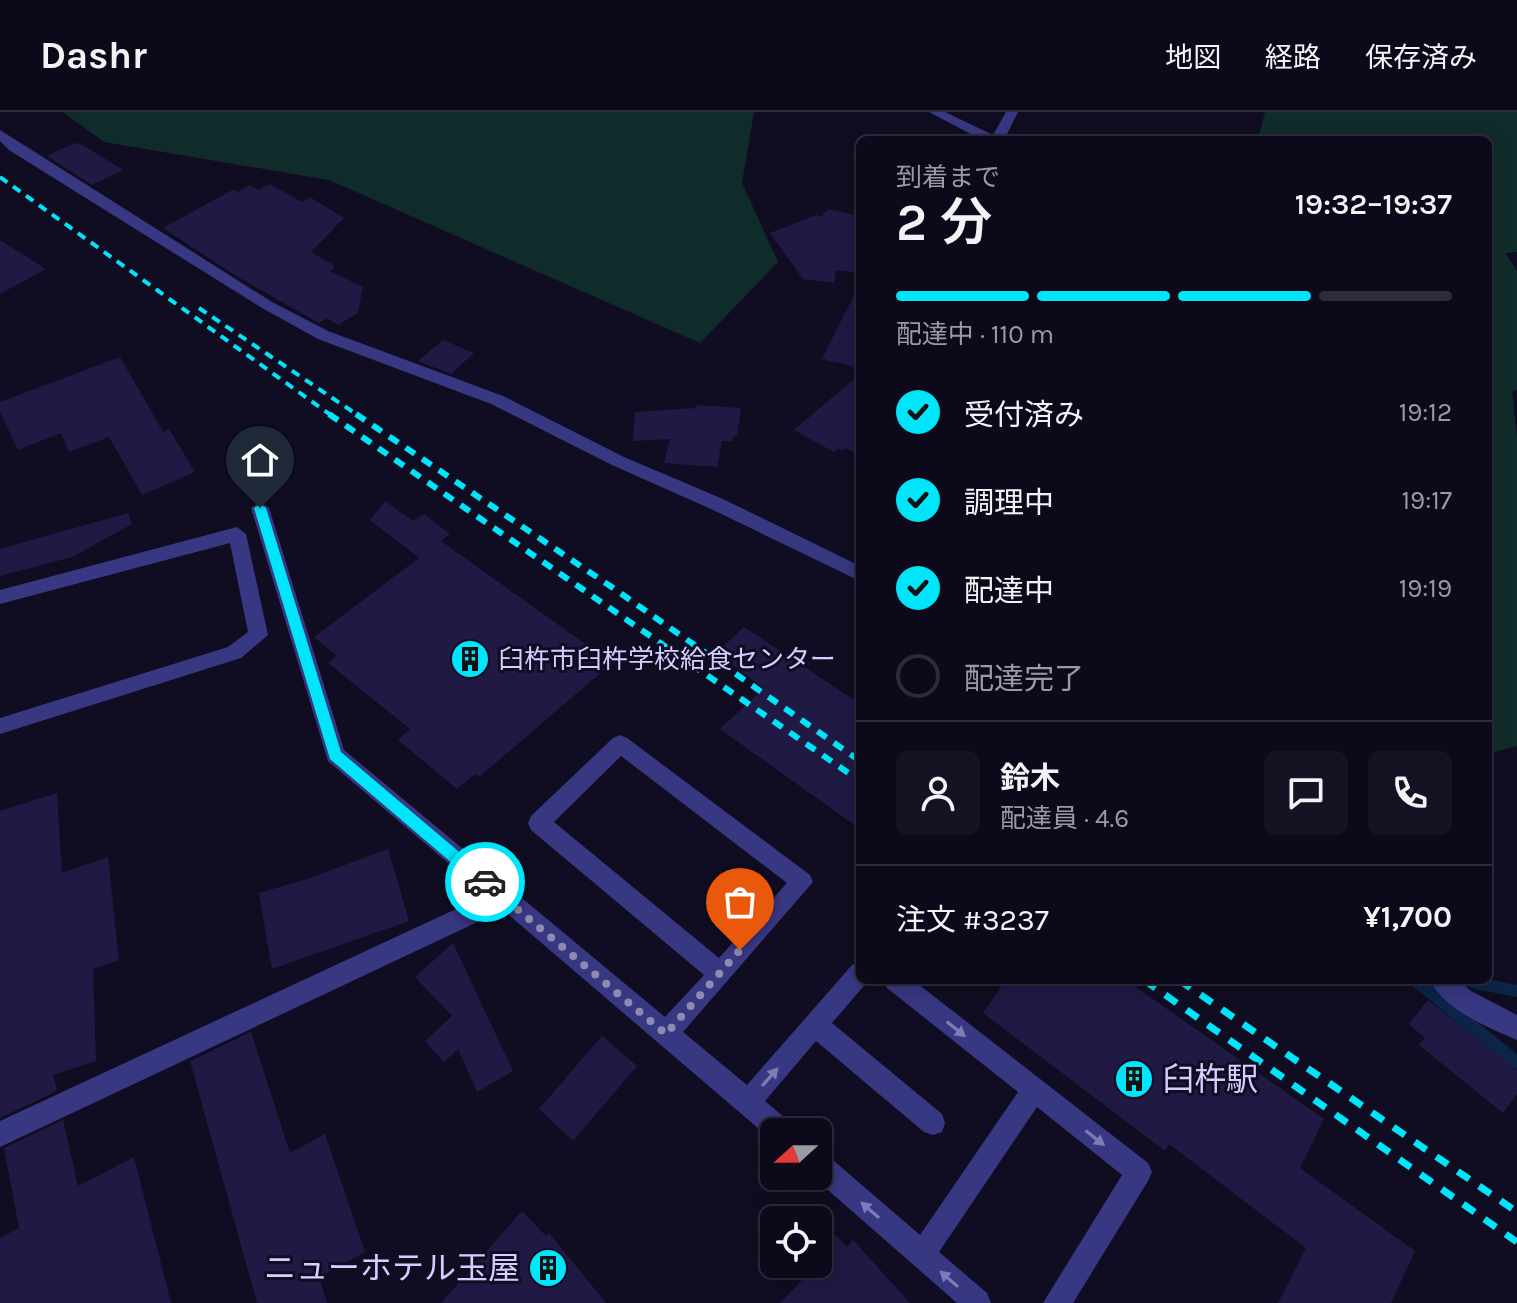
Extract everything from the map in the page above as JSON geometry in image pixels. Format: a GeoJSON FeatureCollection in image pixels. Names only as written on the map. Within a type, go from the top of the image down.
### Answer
{"type":"FeatureCollection","features":[{"type":"Feature","properties":{"kind":"street"},"geometry":{"type":"LineString","coordinates":[[935,112],[986,136]]}},
{"type":"Feature","properties":{"kind":"street"},"geometry":{"type":"LineString","coordinates":[[997,136],[1012,112]]}},
{"type":"Feature","properties":{"kind":"street"},"geometry":{"type":"LineString","coordinates":[[0,134],[14,147],[267,305],[323,335],[497,400],[578,442],[717,504],[856,572]]}},
{"type":"Feature","properties":{"kind":"street"},"geometry":{"type":"LineString","coordinates":[[260,508],[335,755],[766,1118]]}},
{"type":"Feature","properties":{"kind":"street"},"geometry":{"type":"LineString","coordinates":[[0,597],[237,534],[258,635],[234,653],[0,726]]}},
{"type":"Feature","properties":{"kind":"street"},"geometry":{"type":"LineString","coordinates":[[666,1034],[802,882],[620,744],[539,823],[719,973]]}},
{"type":"Feature","properties":{"kind":"street"},"geometry":{"type":"LineString","coordinates":[[0,1134],[504,898]]}},
{"type":"Feature","properties":{"kind":"street"},"geometry":{"type":"LineString","coordinates":[[748,1102],[856,978]]}},
{"type":"Feature","properties":{"kind":"street"},"geometry":{"type":"LineString","coordinates":[[900,984],[1139,1172],[1057,1303]]}},
{"type":"Feature","properties":{"kind":"street"},"geometry":{"type":"LineString","coordinates":[[1446,984],[1463,999],[1517,1028]]}},
{"type":"Feature","properties":{"kind":"street"},"geometry":{"type":"LineString","coordinates":[[815,1025],[933,1123]]}},
{"type":"Feature","properties":{"kind":"street"},"geometry":{"type":"LineString","coordinates":[[922,1255],[1033,1091]]}},
{"type":"Feature","properties":{"kind":"street"},"geometry":{"type":"LineString","coordinates":[[832,1176],[977,1303]]}},
{"type":"Feature","properties":{"kind":"green space"},"geometry":{"type":"Polygon","coordinates":[[[63,112],[754,112],[742,183],[778,262],[700,343],[329,180],[104,142],[63,112]]]}},
{"type":"Feature","properties":{"kind":"green space"},"geometry":{"type":"Polygon","coordinates":[[[1265,112],[1517,112],[1517,252],[1505,253],[1517,271],[1517,390],[1512,392],[1517,436],[1517,746],[1492,753],[1492,136],[1259,136],[1265,112]]]}},
{"type":"Feature","properties":{"kind":"building"},"geometry":{"type":"Polygon","coordinates":[[[74,143],[83,145],[123,170],[92,185],[47,156],[74,143]]]}},
{"type":"Feature","properties":{"kind":"building"},"geometry":{"type":"Polygon","coordinates":[[[270,184],[302,202],[310,197],[344,218],[311,252],[332,264],[334,268],[330,271],[363,287],[358,313],[338,325],[327,318],[319,323],[238,277],[163,228],[234,189],[238,192],[250,185],[259,190],[270,184]]]}},
{"type":"Feature","properties":{"kind":"building"},"geometry":{"type":"Polygon","coordinates":[[[828,209],[856,215],[856,272],[836,270],[834,283],[803,279],[770,233],[816,215],[821,217],[828,209]]]}},
{"type":"Feature","properties":{"kind":"building"},"geometry":{"type":"Polygon","coordinates":[[[0,240],[46,269],[0,294],[0,240]]]}},
{"type":"Feature","properties":{"kind":"building"},"geometry":{"type":"Polygon","coordinates":[[[856,291],[856,367],[822,359],[856,291]]]}},
{"type":"Feature","properties":{"kind":"building"},"geometry":{"type":"Polygon","coordinates":[[[443,340],[474,353],[451,374],[418,361],[443,340]]]}},
{"type":"Feature","properties":{"kind":"building"},"geometry":{"type":"Polygon","coordinates":[[[120,357],[163,432],[169,429],[195,472],[142,495],[109,437],[69,452],[61,433],[18,450],[0,412],[0,402],[120,357]]]}},
{"type":"Feature","properties":{"kind":"building"},"geometry":{"type":"Polygon","coordinates":[[[856,377],[856,454],[845,448],[834,452],[794,430],[856,377]]]}},
{"type":"Feature","properties":{"kind":"building"},"geometry":{"type":"Polygon","coordinates":[[[697,405],[741,408],[737,436],[733,436],[732,441],[722,441],[717,467],[664,463],[670,439],[633,441],[635,412],[696,408],[697,405]]]}},
{"type":"Feature","properties":{"kind":"building","name":"臼杵市臼杵学校給食センター"},"geometry":{"type":"Polygon","coordinates":[[[385,501],[413,521],[424,514],[450,534],[441,541],[612,663],[479,777],[475,774],[457,789],[398,740],[410,729],[328,663],[337,656],[314,637],[419,558],[370,520],[385,501]]]}},
{"type":"Feature","properties":{"kind":"building"},"geometry":{"type":"Polygon","coordinates":[[[128,513],[132,524],[72,557],[0,576],[0,549],[128,513]]]}},
{"type":"Feature","properties":{"kind":"building"},"geometry":{"type":"Polygon","coordinates":[[[744,627],[856,701],[856,826],[720,729],[764,688],[716,653],[744,627]]]}},
{"type":"Feature","properties":{"kind":"building"},"geometry":{"type":"Polygon","coordinates":[[[57,793],[62,873],[108,857],[119,960],[93,969],[96,1061],[53,1075],[57,1091],[0,1118],[0,811],[57,793]]]}},
{"type":"Feature","properties":{"kind":"building"},"geometry":{"type":"Polygon","coordinates":[[[388,849],[409,921],[272,969],[259,893],[388,849]]]}},
{"type":"Feature","properties":{"kind":"building"},"geometry":{"type":"Polygon","coordinates":[[[453,943],[513,1071],[477,1092],[458,1049],[444,1062],[425,1041],[452,1016],[415,977],[453,943]]]}},
{"type":"Feature","properties":{"kind":"building"},"geometry":{"type":"Polygon","coordinates":[[[1003,984],[1132,984],[1324,1119],[1300,1168],[1415,1251],[1391,1303],[1278,1303],[1306,1248],[1169,1144],[1165,1151],[983,1013],[1003,984]]]}},
{"type":"Feature","properties":{"kind":"building"},"geometry":{"type":"Polygon","coordinates":[[[1428,1000],[1517,1070],[1517,1094],[1503,1113],[1419,1045],[1425,1038],[1409,1024],[1428,1000]]]}},
{"type":"Feature","properties":{"kind":"building"},"geometry":{"type":"Polygon","coordinates":[[[251,1032],[290,1153],[325,1134],[365,1252],[319,1277],[327,1303],[257,1303],[190,1061],[251,1032]]]}},
{"type":"Feature","properties":{"kind":"building"},"geometry":{"type":"Polygon","coordinates":[[[602,1036],[637,1066],[573,1141],[539,1109],[602,1036]]]}},
{"type":"Feature","properties":{"kind":"building"},"geometry":{"type":"Polygon","coordinates":[[[63,1120],[78,1186],[134,1157],[171,1303],[0,1303],[0,1238],[19,1228],[4,1148],[63,1120]]]}},
{"type":"Feature","properties":{"kind":"building"},"geometry":{"type":"Polygon","coordinates":[[[522,1211],[546,1236],[549,1233],[606,1303],[441,1303],[522,1211]]]}},
{"type":"Feature","properties":{"kind":"building"},"geometry":{"type":"Polygon","coordinates":[[[836,1235],[847,1247],[853,1240],[910,1303],[780,1303],[804,1278],[832,1278],[832,1239],[836,1235]]]}},
{"type":"Feature","properties":{"kind":"waterway"},"geometry":{"type":"LineString","coordinates":[[1420,984],[1517,1062]]}},
{"type":"Feature","properties":{"kind":"waterway"},"geometry":{"type":"LineString","coordinates":[[1479,984],[1517,991]]}},
{"type":"Feature","properties":{"kind":"railway"},"geometry":{"type":"LineString","coordinates":[[0,177],[332,416]]}},
{"type":"Feature","properties":{"kind":"railway"},"geometry":{"type":"LineString","coordinates":[[199,308],[359,416]]}},
{"type":"Feature","properties":{"kind":"railway"},"geometry":{"type":"LineString","coordinates":[[329,414],[856,778]]}},
{"type":"Feature","properties":{"kind":"railway"},"geometry":{"type":"LineString","coordinates":[[356,414],[616,590],[856,758]]}},
{"type":"Feature","properties":{"kind":"railway"},"geometry":{"type":"LineString","coordinates":[[1150,984],[1517,1242]]}},
{"type":"Feature","properties":{"kind":"railway"},"geometry":{"type":"LineString","coordinates":[[1185,984],[1517,1212]]}},
{"type":"Feature","properties":{"kind":"way so far"},"geometry":{"type":"LineString","coordinates":[[485,882],[666,1034],[740,950]]}},
{"type":"Feature","properties":{"kind":"place","name":"臼杵市臼杵学校給食センター"},"geometry":{"type":"Point","coordinates":[470,659]}},
{"type":"Feature","properties":{"kind":"place","name":"臼杵駅"},"geometry":{"type":"Point","coordinates":[1134,1079]}},
{"type":"Feature","properties":{"kind":"place","name":"ニューホテル玉屋"},"geometry":{"type":"Point","coordinates":[548,1268]}},
{"type":"Feature","properties":{"kind":"route"},"geometry":{"type":"LineString","coordinates":[[260,508],[335,755],[485,882]]}}]}
